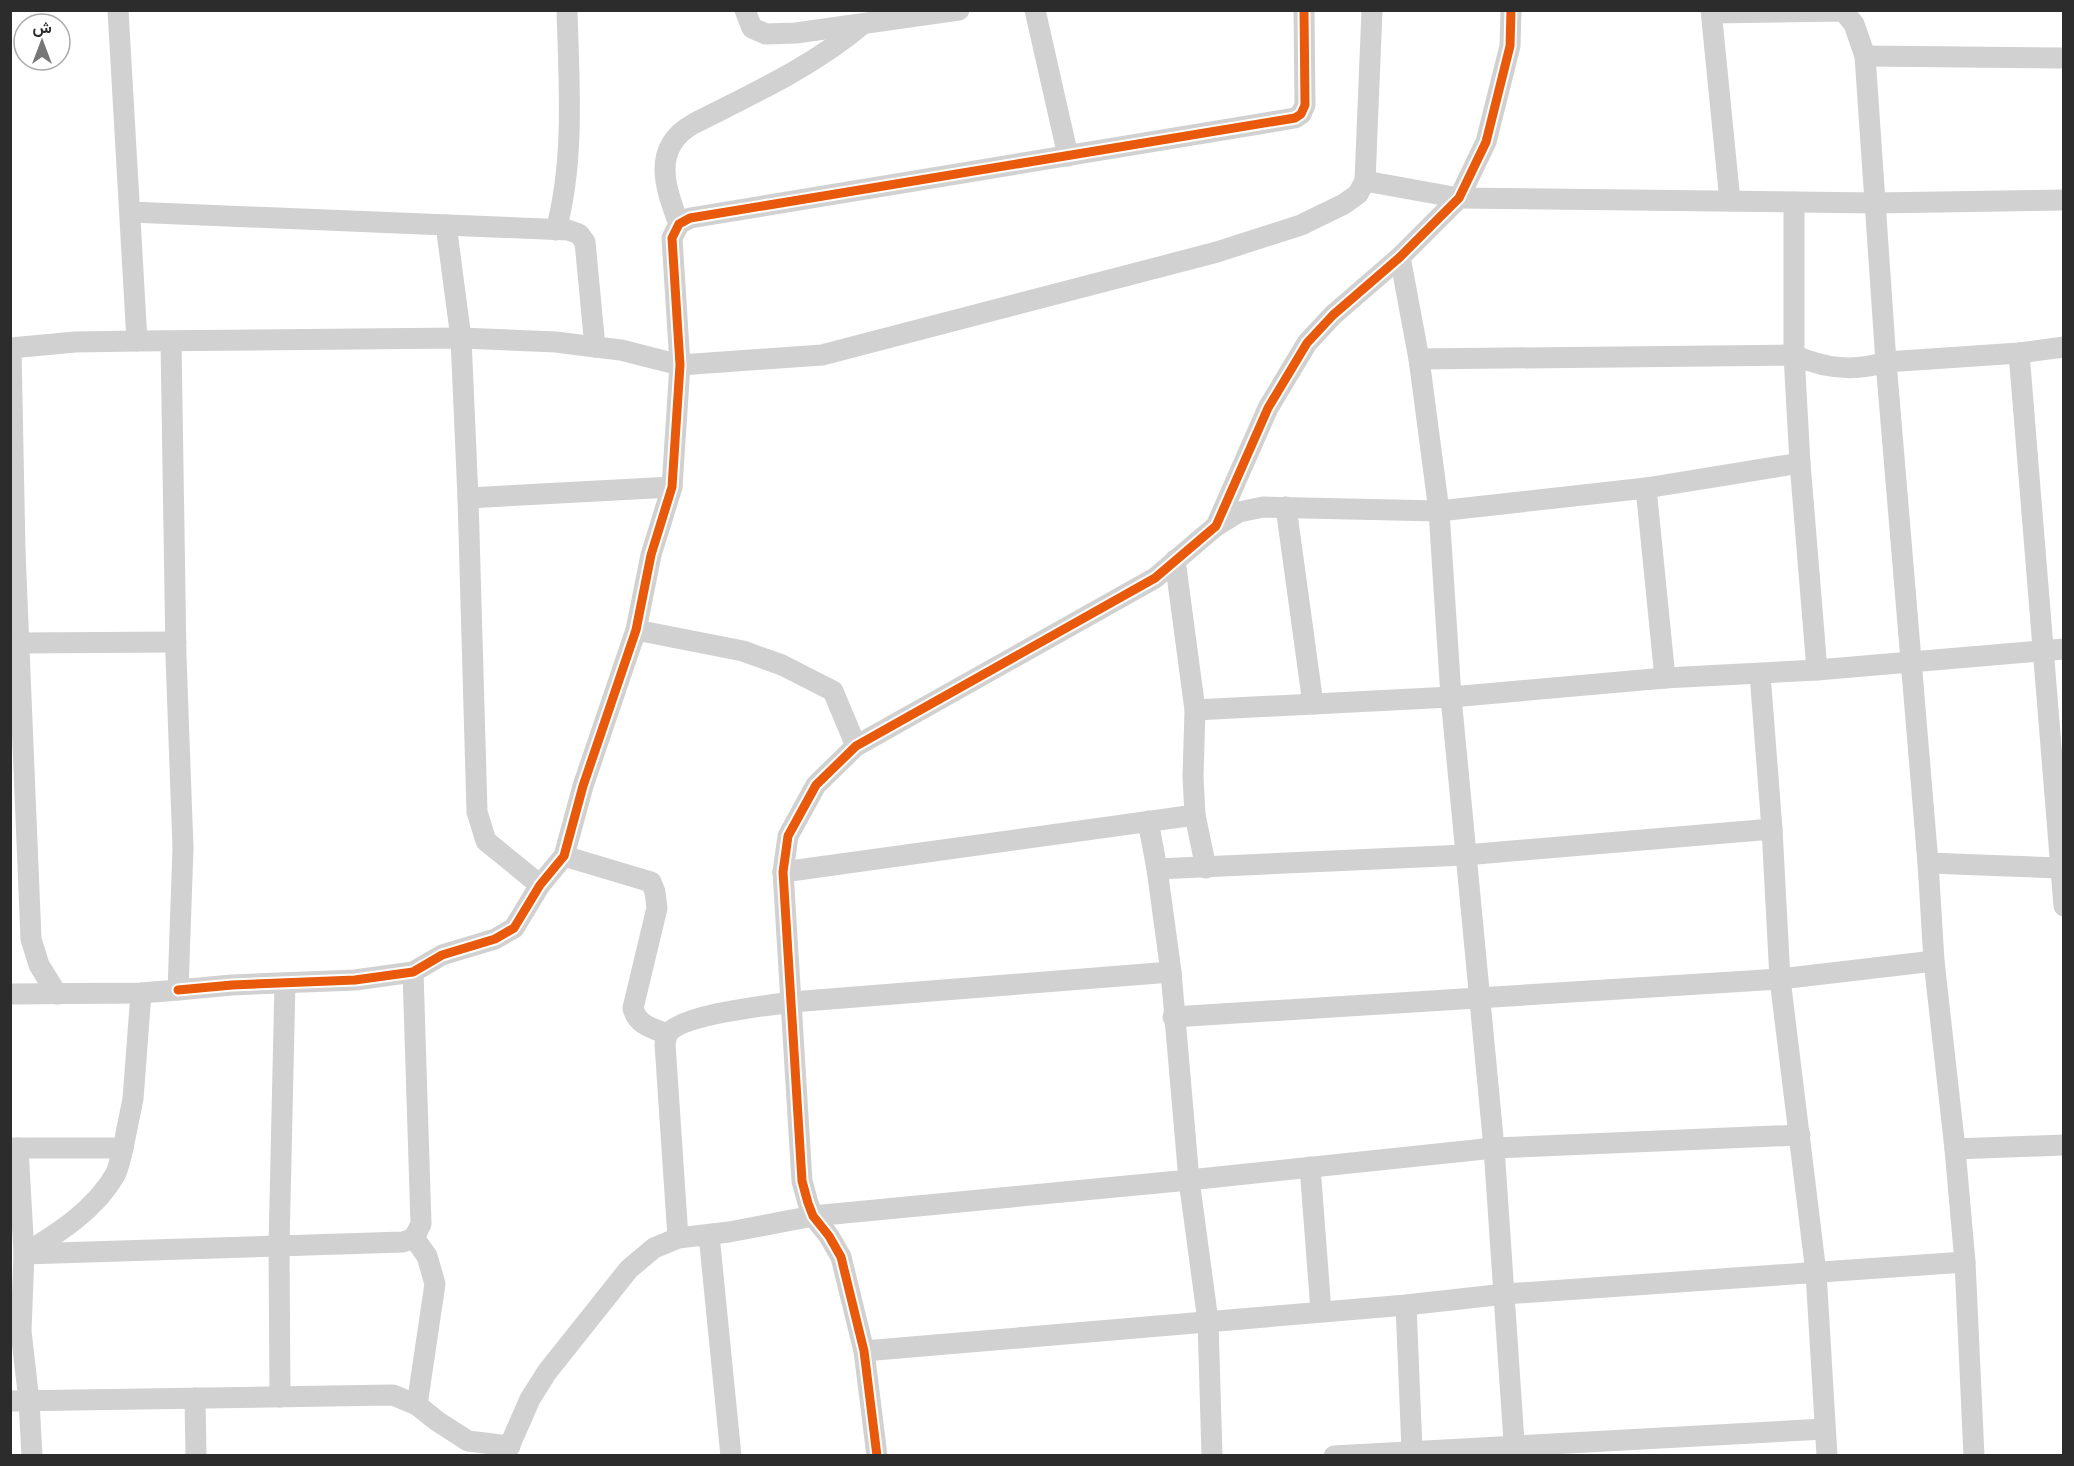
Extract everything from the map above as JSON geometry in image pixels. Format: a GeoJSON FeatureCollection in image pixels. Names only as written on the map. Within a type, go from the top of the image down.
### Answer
{"type":"FeatureCollection","features":[{"type":"Feature","properties":{"kind":"street"},"geometry":{"type":"LineString","coordinates":[[118,10],[137,341]]}},
{"type":"Feature","properties":{"kind":"street"},"geometry":{"type":"LineString","coordinates":[[556,230],[564,200],[567,166],[569,84],[567,10]]}},
{"type":"Feature","properties":{"kind":"street"},"geometry":{"type":"LineString","coordinates":[[745,10],[752,28],[766,34],[796,33],[959,10]]}},
{"type":"Feature","properties":{"kind":"street"},"geometry":{"type":"LineString","coordinates":[[1035,10],[1068,156]]}},
{"type":"Feature","properties":{"kind":"street"},"geometry":{"type":"LineString","coordinates":[[10,994],[141,993],[354,980],[413,972],[442,955],[495,939],[514,928],[540,885],[564,856],[583,786],[636,630],[651,555],[672,487],[680,365],[672,237],[679,224],[690,218],[1295,118],[1305,105],[1305,10]]}},
{"type":"Feature","properties":{"kind":"street"},"geometry":{"type":"LineString","coordinates":[[57,994],[39,965],[31,939],[13,551],[11,348],[75,342],[460,338],[556,342],[621,350],[680,365],[822,355],[1217,252],[1301,225],[1344,204],[1358,194],[1365,181],[1372,10]]}},
{"type":"Feature","properties":{"kind":"street"},"geometry":{"type":"LineString","coordinates":[[1216,526],[1268,408],[1307,343],[1333,315],[1400,257],[1459,198],[1486,142],[1510,46],[1511,10]]}},
{"type":"Feature","properties":{"kind":"street"},"geometry":{"type":"LineString","coordinates":[[1730,201],[1712,12],[1843,11],[1854,24],[1865,56],[1886,362],[1928,863],[1934,961],[1965,1262],[1974,1455]]}},
{"type":"Feature","properties":{"kind":"street"},"geometry":{"type":"LineString","coordinates":[[679,224],[665,179],[666,155],[676,136],[693,124],[812,62],[833,49],[863,24]]}},
{"type":"Feature","properties":{"kind":"street"},"geometry":{"type":"LineString","coordinates":[[1865,56],[2064,58]]}},
{"type":"Feature","properties":{"kind":"street"},"geometry":{"type":"LineString","coordinates":[[1365,181],[1459,198],[1875,203],[2064,200]]}},
{"type":"Feature","properties":{"kind":"street"},"geometry":{"type":"LineString","coordinates":[[1794,202],[1794,355],[1800,463],[1817,670]]}},
{"type":"Feature","properties":{"kind":"street"},"geometry":{"type":"LineString","coordinates":[[130,212],[568,230],[579,234],[585,242],[595,347]]}},
{"type":"Feature","properties":{"kind":"street"},"geometry":{"type":"LineString","coordinates":[[446,225],[460,338],[468,498],[477,813],[486,841],[540,885]]}},
{"type":"Feature","properties":{"kind":"street"},"geometry":{"type":"LineString","coordinates":[[1400,257],[1419,359],[1439,511],[1451,697],[1506,1294],[1515,1450]]}},
{"type":"Feature","properties":{"kind":"street"},"geometry":{"type":"LineString","coordinates":[[171,341],[176,642],[183,848],[178,990]]}},
{"type":"Feature","properties":{"kind":"street"},"geometry":{"type":"LineString","coordinates":[[1419,359],[1794,355],[1815,364],[1846,369],[1870,367],[1886,362],[2064,347]]}},
{"type":"Feature","properties":{"kind":"street"},"geometry":{"type":"LineString","coordinates":[[2019,352],[2054,650],[2059,868],[2064,906]]}},
{"type":"Feature","properties":{"kind":"street"},"geometry":{"type":"LineString","coordinates":[[877,1455],[864,1351],[842,1257],[813,1216],[807,1203],[802,1181],[783,872],[789,836],[816,785],[856,746],[1155,578],[1216,526],[1239,512],[1263,507],[1439,511],[1646,488],[1800,463]]}},
{"type":"Feature","properties":{"kind":"street"},"geometry":{"type":"LineString","coordinates":[[468,498],[672,487]]}},
{"type":"Feature","properties":{"kind":"street"},"geometry":{"type":"LineString","coordinates":[[1646,488],[1665,678]]}},
{"type":"Feature","properties":{"kind":"street"},"geometry":{"type":"LineString","coordinates":[[1286,507],[1313,704]]}},
{"type":"Feature","properties":{"kind":"street"},"geometry":{"type":"LineString","coordinates":[[1175,560],[1195,710],[1193,777],[1195,815],[1206,868]]}},
{"type":"Feature","properties":{"kind":"street"},"geometry":{"type":"LineString","coordinates":[[636,630],[743,651],[782,665],[833,691],[856,746]]}},
{"type":"Feature","properties":{"kind":"street"},"geometry":{"type":"LineString","coordinates":[[19,643],[176,642]]}},
{"type":"Feature","properties":{"kind":"street"},"geometry":{"type":"LineString","coordinates":[[1195,710],[1451,697],[1665,678],[1817,670],[2054,650]]}},
{"type":"Feature","properties":{"kind":"street"},"geometry":{"type":"LineString","coordinates":[[1760,674],[1772,829],[1780,979],[1816,1273],[1827,1455]]}},
{"type":"Feature","properties":{"kind":"street"},"geometry":{"type":"LineString","coordinates":[[783,872],[1195,815]]}},
{"type":"Feature","properties":{"kind":"street"},"geometry":{"type":"LineString","coordinates":[[1148,821],[1171,972],[1173,1017],[1189,1180],[1208,1321],[1212,1455]]}},
{"type":"Feature","properties":{"kind":"street"},"geometry":{"type":"LineString","coordinates":[[1157,869],[1465,855],[1772,829]]}},
{"type":"Feature","properties":{"kind":"street"},"geometry":{"type":"LineString","coordinates":[[564,856],[651,882],[657,908],[633,1008],[640,1023],[667,1034]]}},
{"type":"Feature","properties":{"kind":"street"},"geometry":{"type":"LineString","coordinates":[[1928,863],[2059,868]]}},
{"type":"Feature","properties":{"kind":"street"},"geometry":{"type":"LineString","coordinates":[[1173,1017],[1780,979],[1934,961]]}},
{"type":"Feature","properties":{"kind":"street"},"geometry":{"type":"LineString","coordinates":[[24,1254],[403,1242],[414,1238],[421,1224],[413,972]]}},
{"type":"Feature","properties":{"kind":"street"},"geometry":{"type":"LineString","coordinates":[[678,1239],[665,1044],[667,1034],[675,1027],[731,1010],[792,1002],[1171,972]]}},
{"type":"Feature","properties":{"kind":"street"},"geometry":{"type":"LineString","coordinates":[[280,1397],[279,1246],[285,983]]}},
{"type":"Feature","properties":{"kind":"street"},"geometry":{"type":"LineString","coordinates":[[24,1254],[68,1225],[93,1203],[116,1174],[133,1099],[141,993]]}},
{"type":"Feature","properties":{"kind":"street"},"geometry":{"type":"LineString","coordinates":[[20,1401],[393,1395],[417,1405],[468,1441],[508,1450],[530,1399],[547,1372],[629,1269],[654,1248],[678,1239],[813,1216],[1494,1148],[1800,1135]]}},
{"type":"Feature","properties":{"kind":"street"},"geometry":{"type":"LineString","coordinates":[[1955,1149],[2064,1145]]}},
{"type":"Feature","properties":{"kind":"street"},"geometry":{"type":"LineString","coordinates":[[32,1455],[20,1401],[24,1254],[14,1148],[123,1148]]}},
{"type":"Feature","properties":{"kind":"street"},"geometry":{"type":"LineString","coordinates":[[1310,1167],[1321,1311]]}},
{"type":"Feature","properties":{"kind":"street"},"geometry":{"type":"LineString","coordinates":[[709,1235],[731,1455]]}},
{"type":"Feature","properties":{"kind":"street"},"geometry":{"type":"LineString","coordinates":[[414,1238],[427,1256],[435,1284],[417,1405]]}},
{"type":"Feature","properties":{"kind":"street"},"geometry":{"type":"LineString","coordinates":[[864,1351],[1406,1305],[1506,1294],[1965,1262]]}},
{"type":"Feature","properties":{"kind":"street"},"geometry":{"type":"LineString","coordinates":[[1406,1305],[1412,1450]]}},
{"type":"Feature","properties":{"kind":"street"},"geometry":{"type":"LineString","coordinates":[[195,1398],[196,1455]]}},
{"type":"Feature","properties":{"kind":"street"},"geometry":{"type":"LineString","coordinates":[[1334,1455],[1412,1450],[1515,1450],[1825,1429]]}},
{"type":"Feature","properties":{"kind":"cycle path"},"geometry":{"type":"LineString","coordinates":[[178,990],[232,985],[355,980],[413,972],[442,955],[495,939],[514,928],[540,885],[564,856],[583,786],[636,630],[651,555],[672,487],[680,365],[672,238],[679,224],[690,218],[1295,118],[1301,114],[1305,105],[1304,10]]}},
{"type":"Feature","properties":{"kind":"cycle path"},"geometry":{"type":"LineString","coordinates":[[877,1456],[864,1351],[841,1257],[829,1236],[813,1216],[802,1181],[783,872],[788,836],[816,785],[856,746],[1155,578],[1216,526],[1268,408],[1307,343],[1333,315],[1400,257],[1459,198],[1486,142],[1510,46],[1511,10]]}}]}
